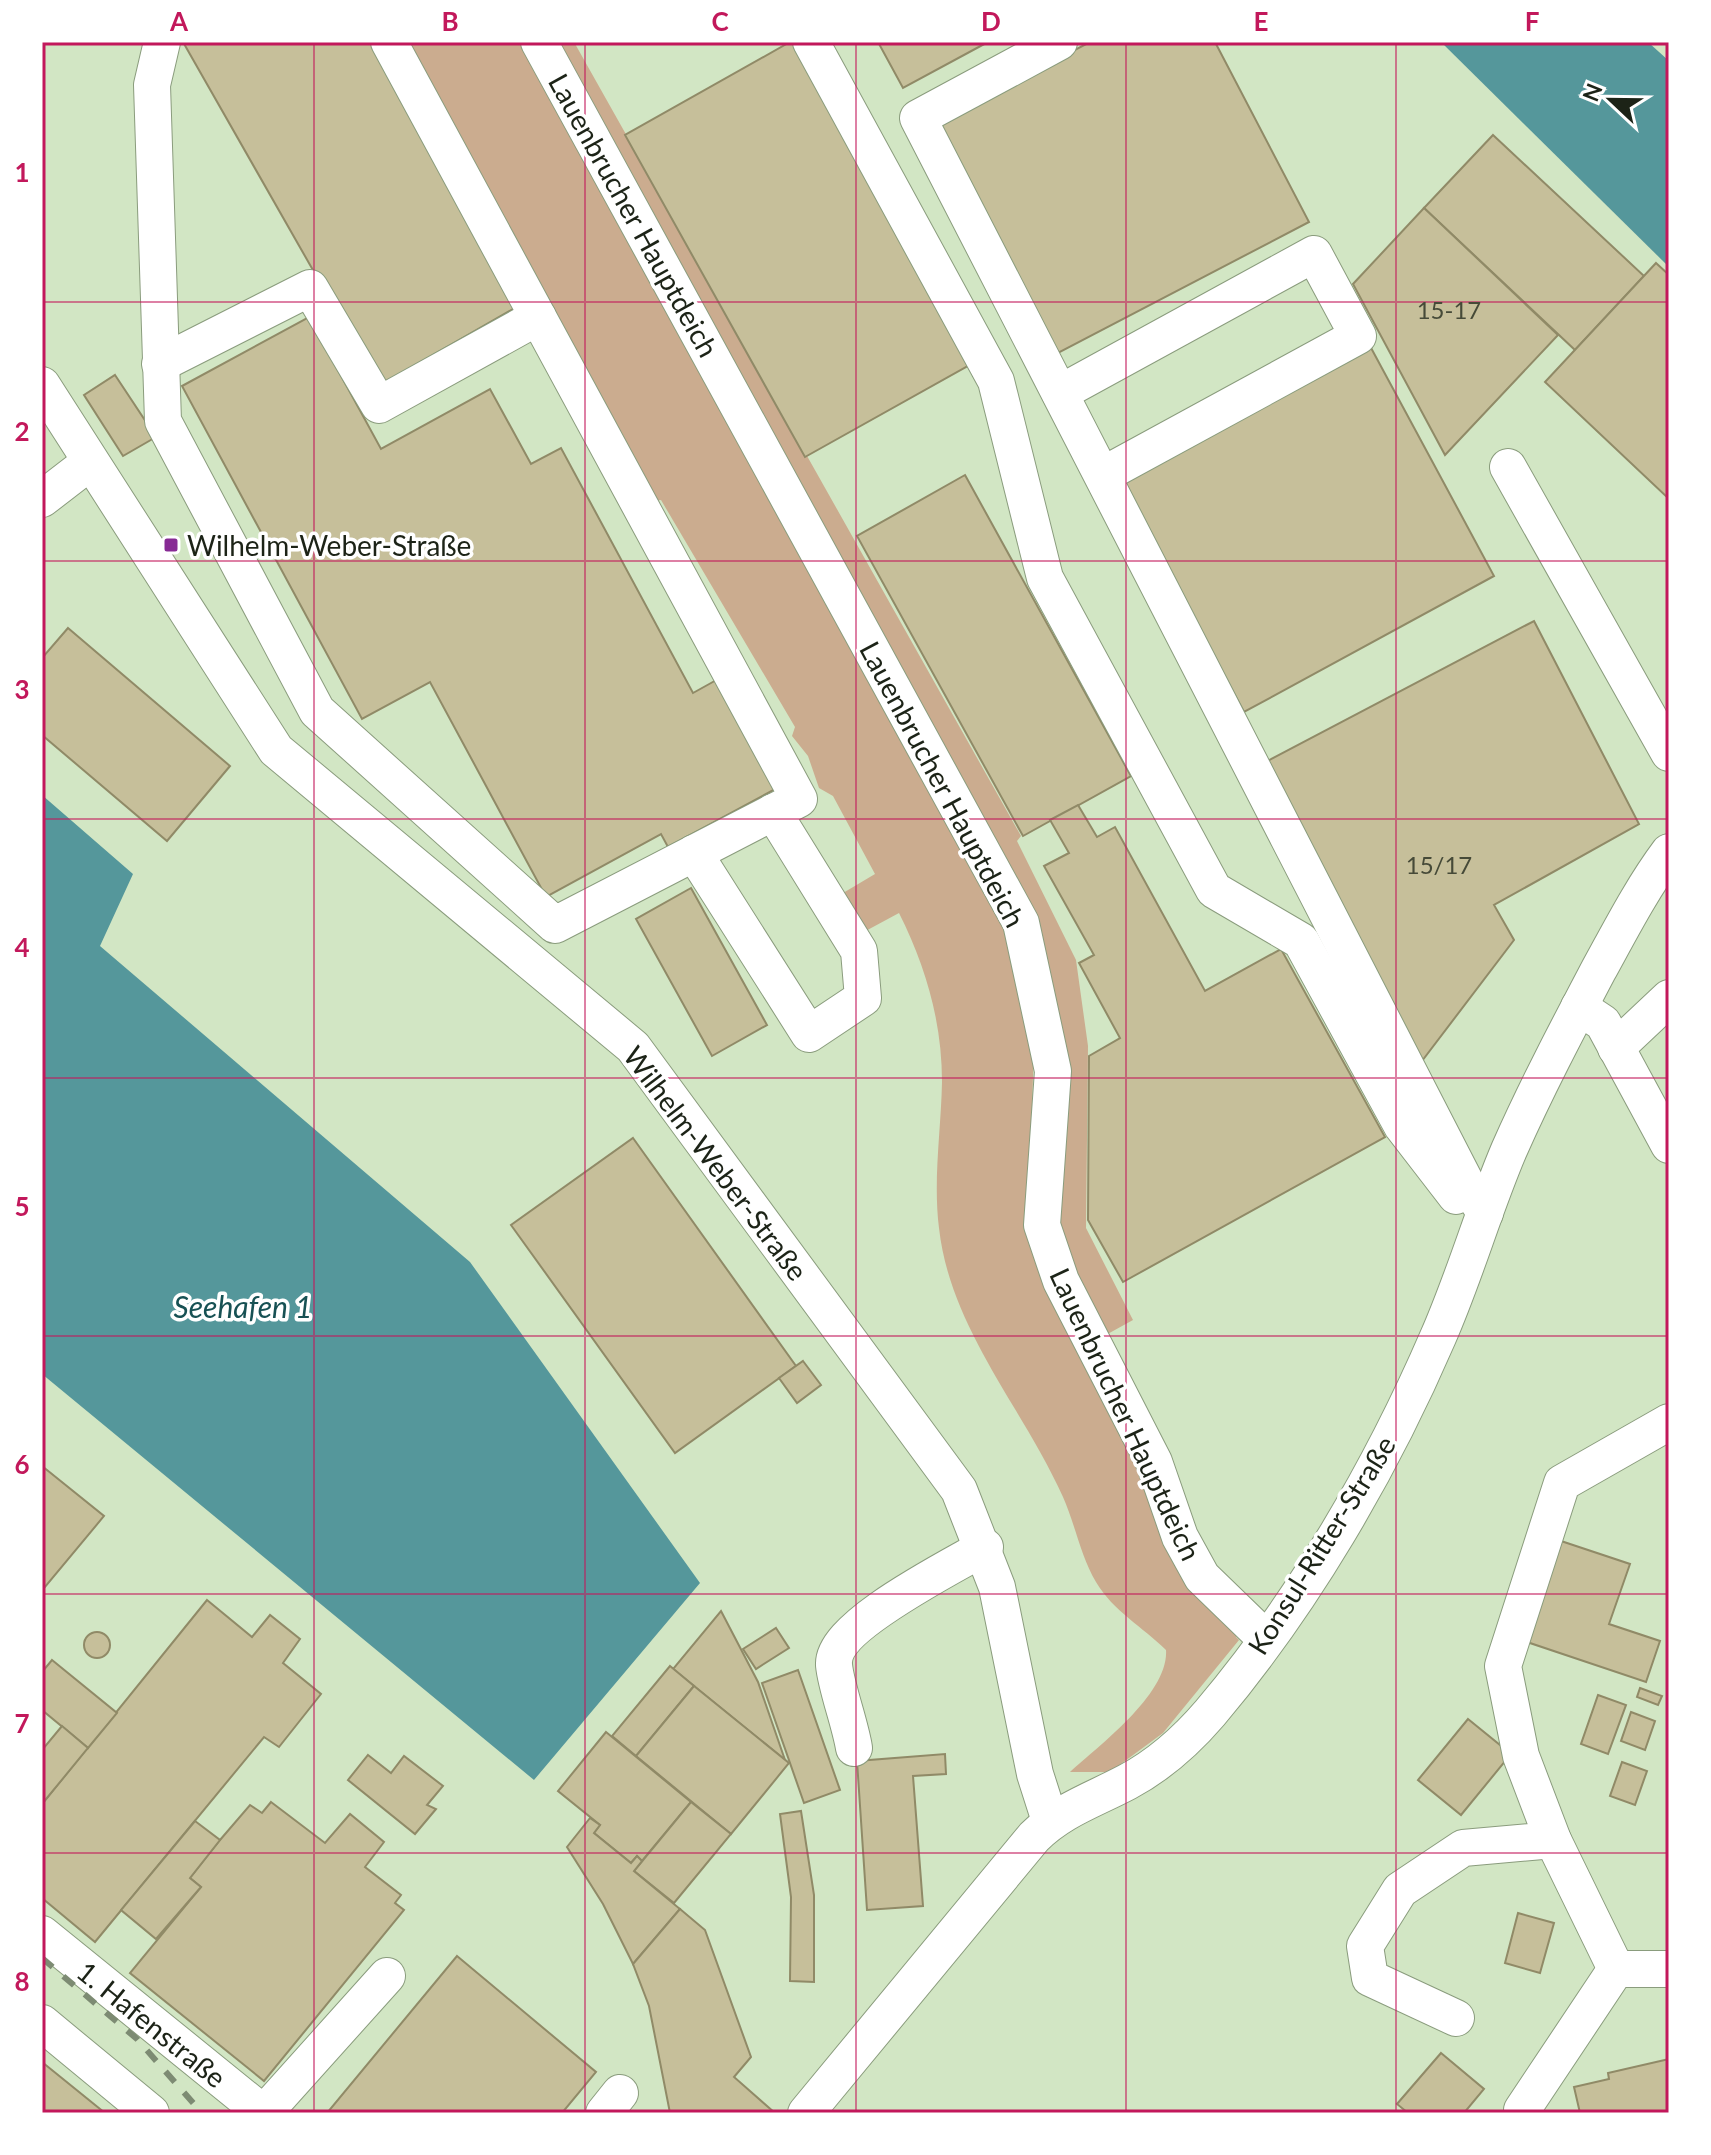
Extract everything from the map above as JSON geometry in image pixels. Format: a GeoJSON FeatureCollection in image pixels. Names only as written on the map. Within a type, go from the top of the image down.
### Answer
{"type":"FeatureCollection","features":[{"type":"Feature","properties":{"kind":"street"},"geometry":{"type":"LineString","coordinates":[[162,42],[152,85],[163,421],[317,711],[555,925],[799,799],[389,42]]}},
{"type":"Feature","properties":{"kind":"street","name":"Lauenbrucher Hauptdeich"},"geometry":{"type":"LineString","coordinates":[[539,42],[1021,923],[1053,1071],[1042,1225],[1061,1281],[1154,1462],[1180,1537],[1202,1577],[1266,1639]]}},
{"type":"Feature","properties":{"kind":"street"},"geometry":{"type":"LineString","coordinates":[[811,42],[996,381],[1045,578],[1214,890],[1301,941],[1402,1126],[1455,1196],[1485,1213]]}},
{"type":"Feature","properties":{"kind":"street"},"geometry":{"type":"LineString","coordinates":[[1059,42],[918,118],[1465,1181],[1485,1213]]}},
{"type":"Feature","properties":{"kind":"street"},"geometry":{"type":"LineString","coordinates":[[1060,393],[1314,254],[1358,336],[1103,475]]}},
{"type":"Feature","properties":{"kind":"street"},"geometry":{"type":"LineString","coordinates":[[160,364],[310,288],[379,405],[538,317]]}},
{"type":"Feature","properties":{"kind":"street","name":"Wilhelm-Weber-Straße"},"geometry":{"type":"LineString","coordinates":[[42,385],[276,750],[633,1047],[959,1490],[985,1547],[1015,1663],[1035,1774],[1050,1821]]}},
{"type":"Feature","properties":{"kind":"street"},"geometry":{"type":"LineString","coordinates":[[42,499],[90,462]]}},
{"type":"Feature","properties":{"kind":"street"},"geometry":{"type":"LineString","coordinates":[[1508,467],[1669,753]]}},
{"type":"Feature","properties":{"kind":"street"},"geometry":{"type":"LineString","coordinates":[[341,805],[347,785],[344,736]]}},
{"type":"Feature","properties":{"kind":"street"},"geometry":{"type":"LineString","coordinates":[[694,853],[809,1034],[863,998],[859,951],[773,812]]}},
{"type":"Feature","properties":{"kind":"street","name":"Konsul-Ritter-Straße"},"geometry":{"type":"LineString","coordinates":[[806,2113],[1016,1855],[1050,1821],[1084,1801],[1126,1783],[1179,1746],[1210,1713],[1266,1639],[1355,1501],[1405,1408],[1439,1336],[1521,1125],[1579,1007],[1669,852]]}},
{"type":"Feature","properties":{"kind":"street"},"geometry":{"type":"LineString","coordinates":[[1616,1048],[1669,998]]}},
{"type":"Feature","properties":{"kind":"street"},"geometry":{"type":"LineString","coordinates":[[1579,1007],[1603,1023],[1669,1145]]}},
{"type":"Feature","properties":{"kind":"street"},"geometry":{"type":"LineString","coordinates":[[1616,1969],[1553,1840],[1521,1756],[1503,1666],[1562,1483],[1669,1422]]}},
{"type":"Feature","properties":{"kind":"street"},"geometry":{"type":"LineString","coordinates":[[854,1748],[833,1663],[839,1643],[900,1596],[985,1547]]}},
{"type":"Feature","properties":{"kind":"street"},"geometry":{"type":"LineString","coordinates":[[1456,2018],[1370,1978],[1365,1946],[1400,1890],[1463,1848],[1553,1840]]}},
{"type":"Feature","properties":{"kind":"street","name":"1. Hafenstraße"},"geometry":{"type":"LineString","coordinates":[[42,1934],[263,2113]]}},
{"type":"Feature","properties":{"kind":"street"},"geometry":{"type":"LineString","coordinates":[[1616,1969],[1669,1969]]}},
{"type":"Feature","properties":{"kind":"street"},"geometry":{"type":"LineString","coordinates":[[1522,2110],[1616,1969]]}},
{"type":"Feature","properties":{"kind":"street"},"geometry":{"type":"LineString","coordinates":[[263,2113],[387,1976]]}},
{"type":"Feature","properties":{"kind":"street"},"geometry":{"type":"LineString","coordinates":[[42,2023],[151,2113]]}},
{"type":"Feature","properties":{"kind":"shaded area"},"geometry":{"type":"Polygon","coordinates":[[[397,42],[524,42],[1002,913],[1034,1046],[1029,1201],[1240,1631],[1236,1637],[1239,1640],[1163,1733],[1110,1772],[1070,1772],[1145,1700],[1164,1666],[1166,1650],[1120,1610],[1096,1582],[1047,1464],[990,1367],[957,1300],[946,1265],[937,1210],[942,1082],[939,1038],[931,995],[917,954],[899,913],[860,934],[838,896],[875,874],[833,796],[819,788],[808,756],[792,736],[795,727],[661,500],[646,502],[397,42]]]}},
{"type":"Feature","properties":{"kind":"shaded area"},"geometry":{"type":"Polygon","coordinates":[[[549,42],[574,42],[1021,836],[1017,841],[1076,960],[1088,1046],[1086,1228],[1133,1320],[1104,1336],[1052,1231],[1048,986],[549,42]]]}},
{"type":"Feature","properties":{"kind":"water"},"geometry":{"type":"Polygon","coordinates":[[[1441,42],[1648,42],[1669,61],[1669,267],[1441,42]]]}},
{"type":"Feature","properties":{"kind":"water","name":"Seehafen 1"},"geometry":{"type":"Polygon","coordinates":[[[42,795],[133,874],[100,946],[470,1262],[700,1583],[534,1780],[42,1374],[42,795]]]}},
{"type":"Feature","properties":{"kind":"building"},"geometry":{"type":"Polygon","coordinates":[[[183,42],[379,42],[527,301],[379,386],[183,42]]]}},
{"type":"Feature","properties":{"kind":"building"},"geometry":{"type":"Polygon","coordinates":[[[794,42],[973,363],[805,457],[625,135],[794,42]]]}},
{"type":"Feature","properties":{"kind":"building"},"geometry":{"type":"Polygon","coordinates":[[[878,42],[988,42],[903,88],[878,42]]]}},
{"type":"Feature","properties":{"kind":"building"},"geometry":{"type":"Polygon","coordinates":[[[1090,42],[1215,42],[1309,222],[1058,353],[937,122],[1090,42]]]}},
{"type":"Feature","properties":{"kind":"building"},"geometry":{"type":"Polygon","coordinates":[[[1493,135],[1644,276],[1575,350],[1424,208],[1493,135]]]}},
{"type":"Feature","properties":{"kind":"building"},"geometry":{"type":"Polygon","coordinates":[[[1424,208],[1558,335],[1445,455],[1353,284],[1424,208]]]}},
{"type":"Feature","properties":{"kind":"building"},"geometry":{"type":"Polygon","coordinates":[[[1656,263],[1669,275],[1669,499],[1545,382],[1656,263]]]}},
{"type":"Feature","properties":{"kind":"building"},"geometry":{"type":"Polygon","coordinates":[[[309,317],[381,449],[490,389],[531,464],[561,448],[693,693],[720,678],[779,787],[668,847],[661,834],[546,897],[430,682],[362,719],[182,386],[309,317]]]}},
{"type":"Feature","properties":{"kind":"building"},"geometry":{"type":"Polygon","coordinates":[[[1370,346],[1494,576],[1244,712],[1120,481],[1370,346]]]}},
{"type":"Feature","properties":{"kind":"building"},"geometry":{"type":"Polygon","coordinates":[[[115,375],[156,437],[123,456],[84,395],[115,375]]]}},
{"type":"Feature","properties":{"kind":"building"},"geometry":{"type":"Polygon","coordinates":[[[965,475],[1131,776],[1023,836],[857,536],[965,475]]]}},
{"type":"Feature","properties":{"kind":"building"},"geometry":{"type":"Polygon","coordinates":[[[1534,621],[1639,824],[1494,905],[1514,940],[1422,1061],[1258,766],[1534,621]]]}},
{"type":"Feature","properties":{"kind":"building"},"geometry":{"type":"Polygon","coordinates":[[[68,628],[230,766],[167,841],[42,735],[42,658],[68,628]]]}},
{"type":"Feature","properties":{"kind":"building"},"geometry":{"type":"Polygon","coordinates":[[[1078,805],[1097,837],[1115,827],[1205,991],[1281,949],[1385,1137],[1123,1282],[1088,1220],[1089,1056],[1120,1038],[1079,963],[1094,955],[1044,866],[1069,853],[1050,820],[1078,805]]]}},
{"type":"Feature","properties":{"kind":"building"},"geometry":{"type":"Polygon","coordinates":[[[691,888],[767,1025],[712,1056],[636,919],[691,888]]]}},
{"type":"Feature","properties":{"kind":"building"},"geometry":{"type":"Polygon","coordinates":[[[633,1138],[796,1366],[675,1453],[511,1225],[633,1138]]]}},
{"type":"Feature","properties":{"kind":"building"},"geometry":{"type":"Polygon","coordinates":[[[803,1361],[821,1385],[797,1403],[779,1378],[803,1361]]]}},
{"type":"Feature","properties":{"kind":"building"},"geometry":{"type":"Polygon","coordinates":[[[42,1466],[104,1516],[45,1587],[42,1585],[42,1466]]]}},
{"type":"Feature","properties":{"kind":"building"},"geometry":{"type":"Polygon","coordinates":[[[1561,1541],[1630,1564],[1609,1624],[1660,1641],[1646,1682],[1527,1642],[1561,1541]]]}},
{"type":"Feature","properties":{"kind":"building"},"geometry":{"type":"Polygon","coordinates":[[[207,1600],[252,1637],[270,1615],[300,1639],[283,1663],[321,1694],[279,1747],[264,1737],[95,1942],[42,1898],[42,1804],[207,1600]]]}},
{"type":"Feature","properties":{"kind":"building"},"geometry":{"type":"Polygon","coordinates":[[[721,1611],[758,1682],[785,1760],[673,1669],[721,1611]]]}},
{"type":"Feature","properties":{"kind":"building"},"geometry":{"type":"Polygon","coordinates":[[[776,1628],[789,1648],[756,1669],[743,1649],[776,1628]]]}},
{"type":"Feature","properties":{"kind":"building"},"geometry":{"type":"Polygon","coordinates":[[[97,1632],[106,1636],[110,1645],[106,1654],[97,1658],[88,1654],[84,1645],[88,1636],[97,1632]]]}},
{"type":"Feature","properties":{"kind":"building"},"geometry":{"type":"Polygon","coordinates":[[[52,1660],[117,1713],[88,1748],[42,1710],[42,1672],[52,1660]]]}},
{"type":"Feature","properties":{"kind":"building"},"geometry":{"type":"Polygon","coordinates":[[[670,1666],[694,1686],[636,1756],[612,1736],[670,1666]]]}},
{"type":"Feature","properties":{"kind":"building"},"geometry":{"type":"Polygon","coordinates":[[[798,1670],[840,1790],[804,1803],[762,1683],[798,1670]]]}},
{"type":"Feature","properties":{"kind":"building"},"geometry":{"type":"Polygon","coordinates":[[[694,1686],[789,1763],[731,1834],[636,1756],[694,1686]]]}},
{"type":"Feature","properties":{"kind":"building"},"geometry":{"type":"Polygon","coordinates":[[[1640,1688],[1662,1696],[1658,1705],[1637,1697],[1640,1688]]]}},
{"type":"Feature","properties":{"kind":"building"},"geometry":{"type":"Polygon","coordinates":[[[1598,1695],[1626,1705],[1608,1754],[1581,1744],[1598,1695]]]}},
{"type":"Feature","properties":{"kind":"building"},"geometry":{"type":"Polygon","coordinates":[[[1631,1712],[1655,1721],[1645,1750],[1621,1741],[1631,1712]]]}},
{"type":"Feature","properties":{"kind":"building"},"geometry":{"type":"Polygon","coordinates":[[[1468,1719],[1511,1754],[1461,1815],[1418,1780],[1468,1719]]]}},
{"type":"Feature","properties":{"kind":"building"},"geometry":{"type":"Polygon","coordinates":[[[62,1726],[88,1748],[42,1804],[42,1750],[62,1726]]]}},
{"type":"Feature","properties":{"kind":"building"},"geometry":{"type":"Polygon","coordinates":[[[606,1732],[691,1802],[642,1861],[637,1856],[631,1863],[594,1833],[600,1825],[558,1791],[606,1732]]]}},
{"type":"Feature","properties":{"kind":"building"},"geometry":{"type":"Polygon","coordinates":[[[945,1754],[946,1774],[913,1776],[923,1906],[867,1910],[857,1761],[945,1754]]]}},
{"type":"Feature","properties":{"kind":"building"},"geometry":{"type":"Polygon","coordinates":[[[368,1755],[391,1773],[404,1756],[443,1786],[427,1805],[436,1809],[415,1834],[348,1780],[368,1755]]]}},
{"type":"Feature","properties":{"kind":"building"},"geometry":{"type":"Polygon","coordinates":[[[1622,1762],[1647,1771],[1635,1805],[1610,1796],[1622,1762]]]}},
{"type":"Feature","properties":{"kind":"building"},"geometry":{"type":"Polygon","coordinates":[[[271,1802],[325,1843],[350,1814],[384,1842],[365,1867],[401,1895],[395,1903],[404,1910],[264,2081],[130,1973],[201,1887],[190,1878],[220,1840],[250,1805],[262,1813],[271,1802]]]}},
{"type":"Feature","properties":{"kind":"building"},"geometry":{"type":"Polygon","coordinates":[[[691,1802],[731,1834],[674,1903],[634,1871],[691,1802]]]}},
{"type":"Feature","properties":{"kind":"building"},"geometry":{"type":"Polygon","coordinates":[[[801,1811],[814,1895],[814,1982],[790,1981],[791,1897],[780,1814],[801,1811]]]}},
{"type":"Feature","properties":{"kind":"building"},"geometry":{"type":"Polygon","coordinates":[[[590,1818],[600,1825],[594,1833],[631,1863],[637,1856],[642,1861],[634,1871],[680,1909],[633,1964],[603,1904],[567,1847],[590,1818]]]}},
{"type":"Feature","properties":{"kind":"building"},"geometry":{"type":"Polygon","coordinates":[[[195,1821],[220,1840],[190,1878],[201,1887],[156,1939],[121,1910],[195,1821]]]}},
{"type":"Feature","properties":{"kind":"building"},"geometry":{"type":"Polygon","coordinates":[[[680,1909],[705,1930],[751,2057],[734,2077],[775,2113],[670,2113],[649,2006],[633,1964],[680,1909]]]}},
{"type":"Feature","properties":{"kind":"building"},"geometry":{"type":"Polygon","coordinates":[[[1518,1913],[1554,1923],[1540,1973],[1505,1963],[1518,1913]]]}},
{"type":"Feature","properties":{"kind":"building"},"geometry":{"type":"Polygon","coordinates":[[[457,1956],[596,2072],[562,2113],[327,2113],[457,1956]]]}},
{"type":"Feature","properties":{"kind":"building"},"geometry":{"type":"Polygon","coordinates":[[[1441,2053],[1484,2089],[1464,2113],[1408,2113],[1397,2104],[1441,2053]]]}},
{"type":"Feature","properties":{"kind":"building"},"geometry":{"type":"Polygon","coordinates":[[[1669,2059],[1669,2113],[1580,2113],[1574,2087],[1609,2079],[1608,2073],[1669,2059]]]}},
{"type":"Feature","properties":{"kind":"building"},"geometry":{"type":"Polygon","coordinates":[[[42,2062],[105,2113],[42,2113],[42,2062]]]}},
{"type":"Feature","properties":{"kind":"railway"},"geometry":{"type":"LineString","coordinates":[[42,1958],[137,2039],[202,2113]]}},
{"type":"Feature","properties":{"kind":"place","name":"Wilhelm-Weber-Straße"},"geometry":{"type":"Point","coordinates":[171,545]}}]}
